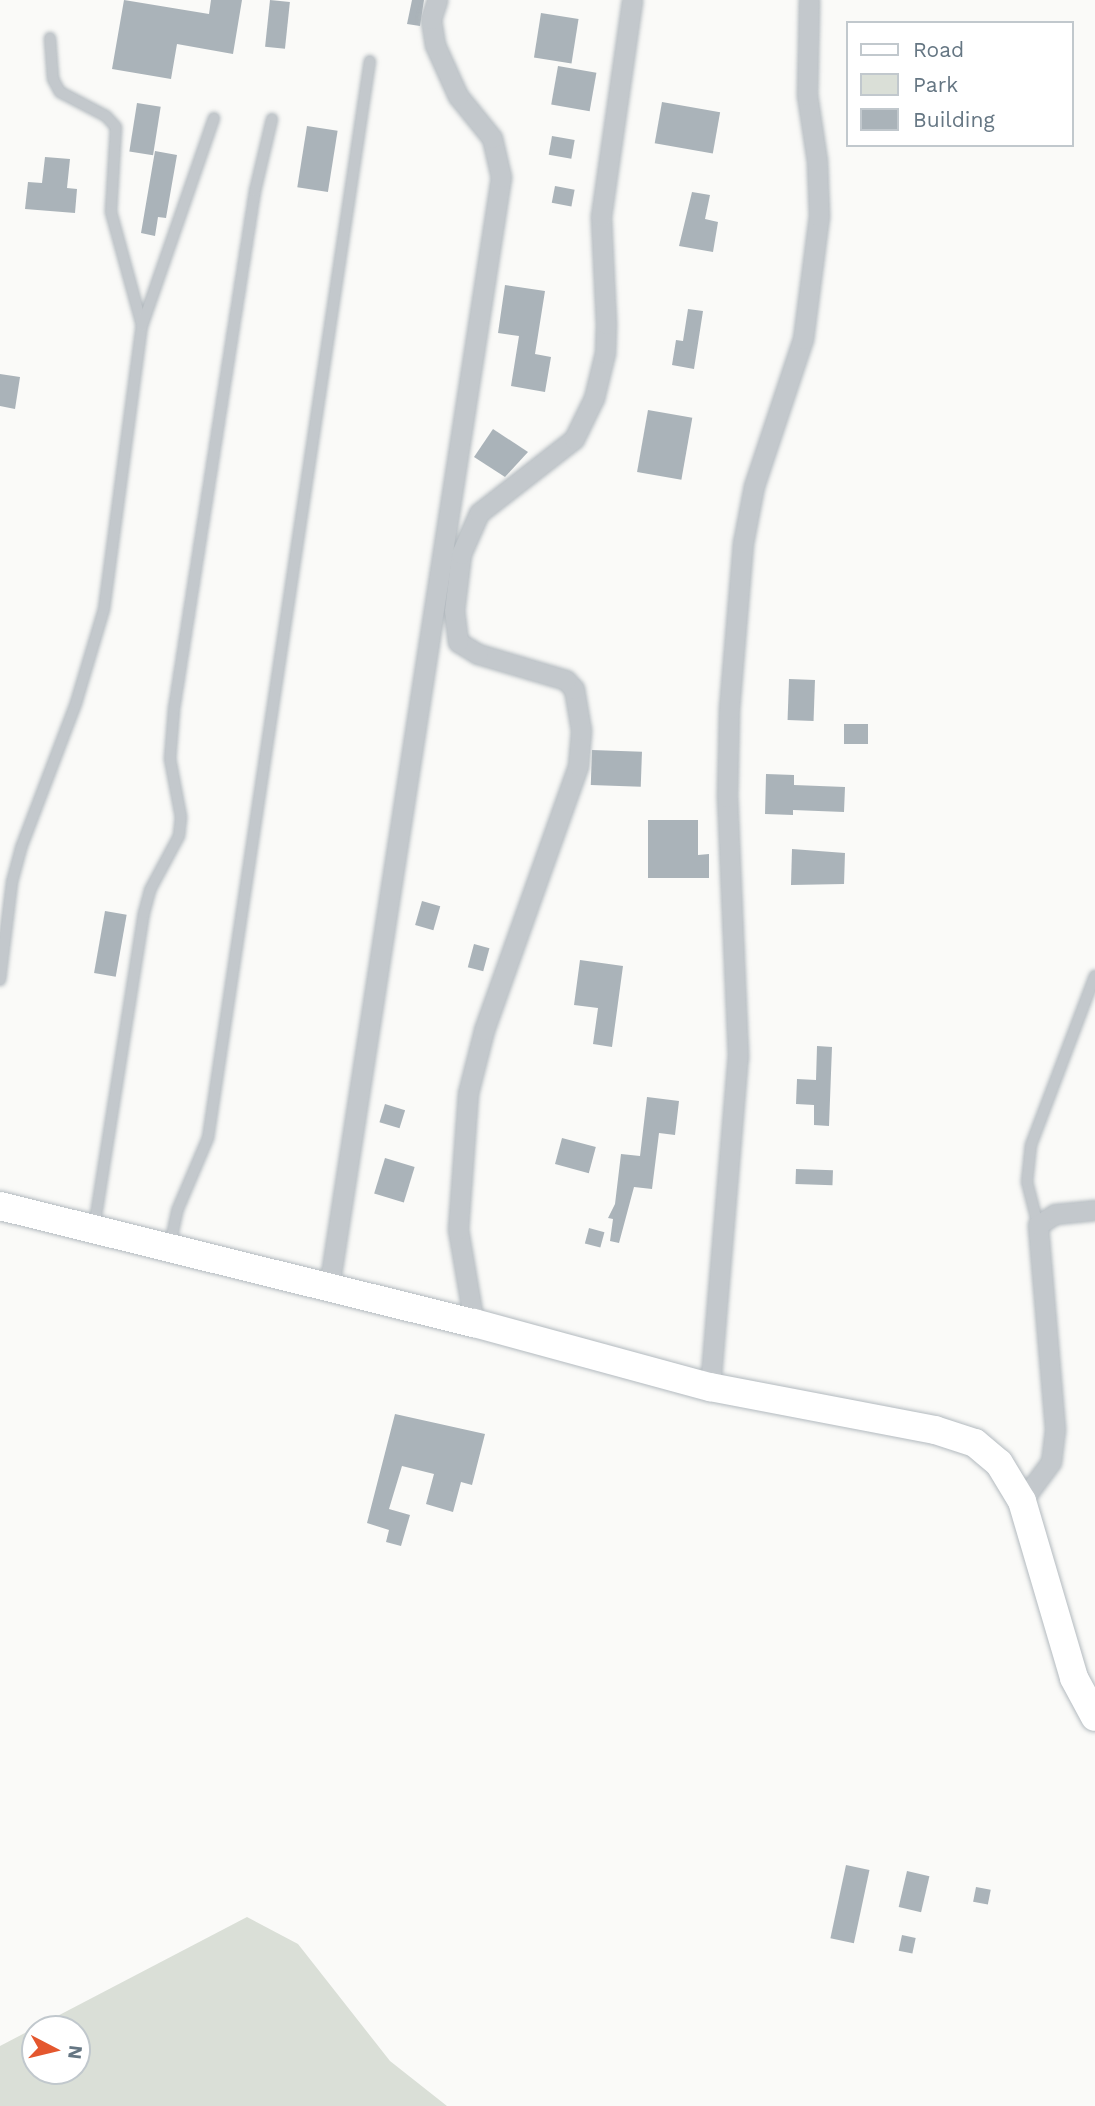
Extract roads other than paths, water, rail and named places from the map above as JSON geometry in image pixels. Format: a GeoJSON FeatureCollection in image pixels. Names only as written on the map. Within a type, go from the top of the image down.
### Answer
{"type":"FeatureCollection","features":[{"type":"Feature","properties":{"kind":"street"},"geometry":{"type":"LineString","coordinates":[[329,1287],[500,177],[492,138],[458,96],[435,45],[431,19],[437,0]]}},
{"type":"Feature","properties":{"kind":"street"},"geometry":{"type":"LineString","coordinates":[[474,1323],[458,1229],[468,1093],[484,1030],[578,766],[581,730],[574,689],[566,680],[478,654],[458,642],[454,611],[461,554],[479,513],[574,439],[594,398],[606,324],[602,202],[632,0]]}},
{"type":"Feature","properties":{"kind":"street"},"geometry":{"type":"LineString","coordinates":[[710,1387],[738,1057],[727,797],[729,709],[743,543],[754,486],[803,340],[819,216],[817,161],[807,95],[809,0]]}},
{"type":"Feature","properties":{"kind":"street"},"geometry":{"type":"LineString","coordinates":[[0,1206],[474,1323],[710,1387],[935,1430],[975,1443],[999,1463],[1021,1500],[1074,1678],[1095,1717]]}},
{"type":"Feature","properties":{"kind":"street"},"geometry":{"type":"LineString","coordinates":[[1021,1500],[1051,1462],[1055,1430],[1038,1225],[1055,1214],[1095,1210]]}},
{"type":"Feature","properties":{"kind":"lane"},"geometry":{"type":"LineString","coordinates":[[50,38],[53,79],[61,92],[106,116],[116,127],[111,212],[142,326]]}},
{"type":"Feature","properties":{"kind":"lane"},"geometry":{"type":"LineString","coordinates":[[170,1246],[177,1211],[208,1139],[370,61]]}},
{"type":"Feature","properties":{"kind":"lane"},"geometry":{"type":"LineString","coordinates":[[0,979],[21,848],[76,704],[104,609],[142,326],[214,118]]}},
{"type":"Feature","properties":{"kind":"lane"},"geometry":{"type":"LineString","coordinates":[[94,1228],[144,913],[150,890],[179,836],[181,817],[170,759],[174,709],[256,191],[272,120]]}},
{"type":"Feature","properties":{"kind":"lane"},"geometry":{"type":"LineString","coordinates":[[1038,1225],[1027,1182],[1031,1145],[1095,976]]}}]}
